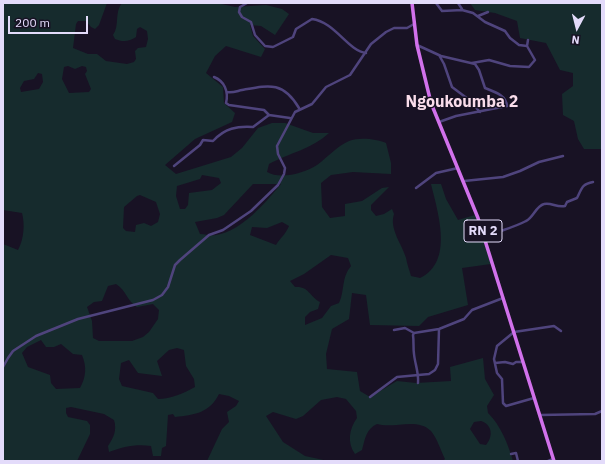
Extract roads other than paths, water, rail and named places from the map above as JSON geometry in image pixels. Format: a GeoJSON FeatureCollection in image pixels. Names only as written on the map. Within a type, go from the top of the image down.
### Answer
{"type":"FeatureCollection","features":[{"type":"Feature","properties":{"kind":"main road","name":"RN 2"},"geometry":{"type":"LineString","coordinates":[[412,3],[422,72],[438,122],[464,181],[485,237],[554,460]]}},
{"type":"Feature","properties":{"kind":"street"},"geometry":{"type":"LineString","coordinates":[[247,3],[240,7],[239,12],[242,17],[251,22],[255,35],[268,48],[278,45],[293,37],[296,29],[312,19],[332,26],[335,31],[357,49],[366,52]]}},
{"type":"Feature","properties":{"kind":"street"},"geometry":{"type":"LineString","coordinates":[[436,3],[442,11],[466,11]]}},
{"type":"Feature","properties":{"kind":"street"},"geometry":{"type":"LineString","coordinates":[[458,3],[462,9],[505,31],[510,38],[519,45],[527,46]]}},
{"type":"Feature","properties":{"kind":"street"},"geometry":{"type":"LineString","coordinates":[[477,16],[488,12]]}},
{"type":"Feature","properties":{"kind":"street"},"geometry":{"type":"LineString","coordinates":[[3,367],[14,351],[36,336],[78,319],[153,300],[162,295],[173,276],[175,265],[180,260],[209,235],[223,230],[251,211],[278,185],[284,174],[285,168],[279,158],[277,146],[285,133],[290,119],[299,108],[312,104],[326,87],[350,76],[371,44],[386,32],[394,28],[407,28],[414,24]]}},
{"type":"Feature","properties":{"kind":"street"},"geometry":{"type":"LineString","coordinates":[[417,45],[438,55],[472,63],[489,60],[510,66],[529,67],[535,60],[527,46],[528,40]]}},
{"type":"Feature","properties":{"kind":"street"},"geometry":{"type":"LineString","coordinates":[[438,55],[444,64],[452,87],[474,104],[480,112]]}},
{"type":"Feature","properties":{"kind":"street"},"geometry":{"type":"LineString","coordinates":[[438,122],[507,106],[502,96],[485,88],[479,70],[472,63]]}},
{"type":"Feature","properties":{"kind":"street"},"geometry":{"type":"LineString","coordinates":[[214,77],[221,80],[227,92],[226,102],[229,105],[264,110],[269,115],[289,117],[290,119]]}},
{"type":"Feature","properties":{"kind":"street"},"geometry":{"type":"LineString","coordinates":[[227,92],[234,93],[270,85],[286,91],[299,108]]}},
{"type":"Feature","properties":{"kind":"street"},"geometry":{"type":"LineString","coordinates":[[174,166],[204,140],[213,141],[225,131],[243,125],[253,127],[269,115]]}},
{"type":"Feature","properties":{"kind":"street"},"geometry":{"type":"LineString","coordinates":[[464,181],[502,177],[520,172],[539,162],[563,156]]}},
{"type":"Feature","properties":{"kind":"street"},"geometry":{"type":"LineString","coordinates":[[416,188],[436,173],[458,168]]}},
{"type":"Feature","properties":{"kind":"street"},"geometry":{"type":"LineString","coordinates":[[485,237],[527,221],[534,216],[540,206],[544,204],[560,207],[565,206],[568,202],[577,198],[582,186],[585,183],[593,182]]}},
{"type":"Feature","properties":{"kind":"street"},"geometry":{"type":"LineString","coordinates":[[394,330],[405,328],[414,333],[439,329],[464,319],[472,310],[503,298]]}},
{"type":"Feature","properties":{"kind":"street"},"geometry":{"type":"LineString","coordinates":[[534,398],[506,406],[502,403],[502,379],[497,373],[495,363],[497,346],[514,332],[554,326],[561,331]]}},
{"type":"Feature","properties":{"kind":"street"},"geometry":{"type":"LineString","coordinates":[[370,397],[396,377],[429,374],[435,370],[438,364],[439,329]]}},
{"type":"Feature","properties":{"kind":"street"},"geometry":{"type":"LineString","coordinates":[[414,333],[412,335],[414,340],[414,356],[418,383]]}},
{"type":"Feature","properties":{"kind":"street"},"geometry":{"type":"LineString","coordinates":[[495,363],[505,362],[513,364],[520,361],[523,362]]}},
{"type":"Feature","properties":{"kind":"street"},"geometry":{"type":"LineString","coordinates":[[540,415],[595,414],[602,412]]}},
{"type":"Feature","properties":{"kind":"street"},"geometry":{"type":"LineString","coordinates":[[511,454],[516,453],[518,461]]}},
{"type":"Feature","properties":{"kind":"street"},"geometry":{"type":"LineString","coordinates":[[548,461],[554,460]]}},
{"type":"Feature","properties":{"kind":"district","name":"Ngoukoumba 2"},"geometry":{"type":"Point","coordinates":[462,102]}}]}
